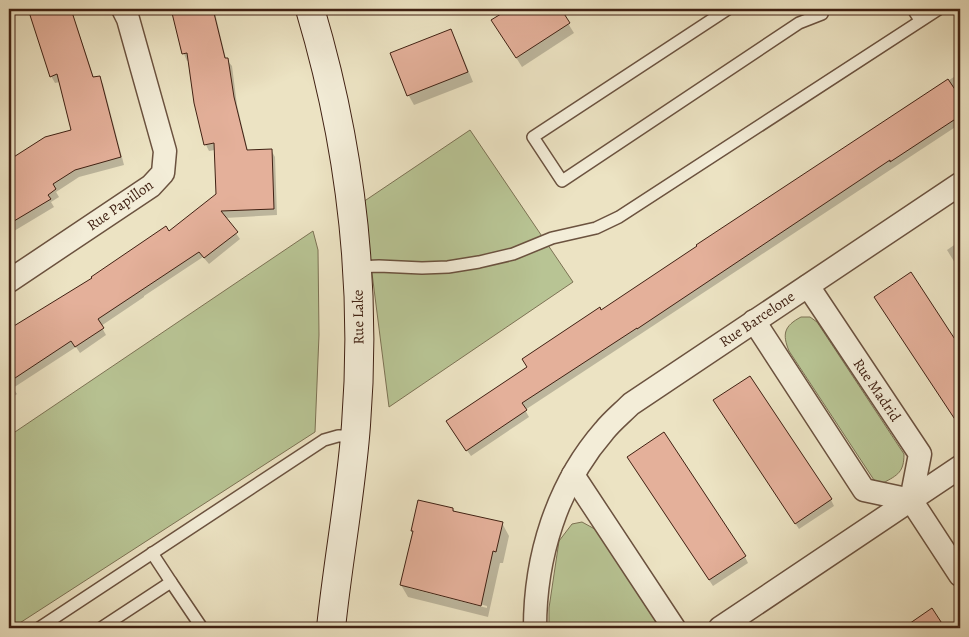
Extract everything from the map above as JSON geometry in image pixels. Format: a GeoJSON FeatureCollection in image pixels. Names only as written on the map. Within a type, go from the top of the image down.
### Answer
{"type":"FeatureCollection","features":[{"type":"Feature","properties":{"kind":"street","name":"Rue Papillon"},"geometry":{"type":"LineString","coordinates":[[9,281],[151,186],[163,173],[165,151],[124,9]]}},
{"type":"Feature","properties":{"kind":"street","name":"Rue Lake"},"geometry":{"type":"LineString","coordinates":[[310,9],[331,85],[348,182],[356,267],[359,342],[355,436],[331,628]]}},
{"type":"Feature","properties":{"kind":"street","name":"Rue Barcelone"},"geometry":{"type":"LineString","coordinates":[[535,628],[538,574],[548,531],[573,475],[604,431],[631,404],[960,184]]}},
{"type":"Feature","properties":{"kind":"street","name":"Rue Madrid"},"geometry":{"type":"LineString","coordinates":[[808,286],[920,454],[911,500]]}},
{"type":"Feature","properties":{"kind":"street"},"geometry":{"type":"LineString","coordinates":[[754,321],[864,490],[911,500],[960,575]]}},
{"type":"Feature","properties":{"kind":"street"},"geometry":{"type":"LineString","coordinates":[[720,628],[960,467]]}},
{"type":"Feature","properties":{"kind":"street"},"geometry":{"type":"LineString","coordinates":[[573,475],[674,628]]}},
{"type":"Feature","properties":{"kind":"lane"},"geometry":{"type":"LineString","coordinates":[[728,9],[533,137],[562,181],[799,23],[823,10]]}},
{"type":"Feature","properties":{"kind":"lane"},"geometry":{"type":"LineString","coordinates":[[913,9],[920,20]]}},
{"type":"Feature","properties":{"kind":"lane"},"geometry":{"type":"LineString","coordinates":[[356,267],[448,267],[479,262],[513,254],[552,238],[596,228],[619,217],[939,9]]}},
{"type":"Feature","properties":{"kind":"lane"},"geometry":{"type":"LineString","coordinates":[[39,628],[324,440],[338,436],[355,436]]}},
{"type":"Feature","properties":{"kind":"lane"},"geometry":{"type":"LineString","coordinates":[[152,553],[202,628]]}},
{"type":"Feature","properties":{"kind":"lane"},"geometry":{"type":"LineString","coordinates":[[101,628],[171,582]]}},
{"type":"Feature","properties":{"kind":"green space"},"geometry":{"type":"Polygon","coordinates":[[[470,130],[573,282],[389,407],[363,202],[470,130]]]}},
{"type":"Feature","properties":{"kind":"green space"},"geometry":{"type":"Polygon","coordinates":[[[313,231],[318,250],[319,335],[315,432],[12,628],[9,628],[9,436],[313,231]]]}},
{"type":"Feature","properties":{"kind":"green space"},"geometry":{"type":"Polygon","coordinates":[[[801,317],[810,317],[817,322],[904,454],[903,465],[893,478],[883,483],[874,480],[789,351],[785,335],[786,331],[795,320],[801,317]]]}},
{"type":"Feature","properties":{"kind":"green space"},"geometry":{"type":"Polygon","coordinates":[[[582,522],[602,533],[665,628],[549,628],[549,608],[559,541],[572,524],[582,522]]]}},
{"type":"Feature","properties":{"kind":"building"},"geometry":{"type":"Polygon","coordinates":[[[28,9],[71,9],[93,77],[100,76],[121,157],[75,170],[53,184],[56,189],[48,195],[51,199],[9,224],[9,160],[45,137],[71,130],[57,74],[50,77],[28,9]]]}},
{"type":"Feature","properties":{"kind":"building"},"geometry":{"type":"Polygon","coordinates":[[[171,9],[213,9],[225,58],[228,58],[234,97],[247,150],[272,149],[274,209],[221,211],[238,232],[204,258],[199,252],[98,319],[104,328],[75,347],[71,341],[9,382],[9,329],[92,278],[166,226],[169,231],[216,194],[214,143],[204,145],[194,103],[187,53],[182,54],[171,9]]]}},
{"type":"Feature","properties":{"kind":"building"},"geometry":{"type":"Polygon","coordinates":[[[509,9],[561,9],[570,23],[516,58],[491,20],[509,9]]]}},
{"type":"Feature","properties":{"kind":"building"},"geometry":{"type":"Polygon","coordinates":[[[451,29],[468,72],[407,96],[390,53],[451,29]]]}},
{"type":"Feature","properties":{"kind":"building"},"geometry":{"type":"Polygon","coordinates":[[[948,79],[960,97],[960,116],[890,162],[890,160],[637,329],[522,403],[527,410],[466,451],[446,421],[527,367],[522,359],[600,307],[601,310],[948,79]]]}},
{"type":"Feature","properties":{"kind":"building"},"geometry":{"type":"Polygon","coordinates":[[[911,272],[960,347],[960,427],[874,297],[911,272]]]}},
{"type":"Feature","properties":{"kind":"building"},"geometry":{"type":"Polygon","coordinates":[[[750,376],[832,499],[795,524],[713,400],[750,376]]]}},
{"type":"Feature","properties":{"kind":"building"},"geometry":{"type":"Polygon","coordinates":[[[664,432],[746,556],[709,580],[627,457],[664,432]]]}},
{"type":"Feature","properties":{"kind":"building"},"geometry":{"type":"Polygon","coordinates":[[[418,500],[453,508],[453,511],[503,522],[496,552],[493,551],[481,606],[400,585],[413,531],[411,531],[418,500]]]}},
{"type":"Feature","properties":{"kind":"building"},"geometry":{"type":"Polygon","coordinates":[[[932,608],[945,628],[903,628],[932,608]]]}}]}
